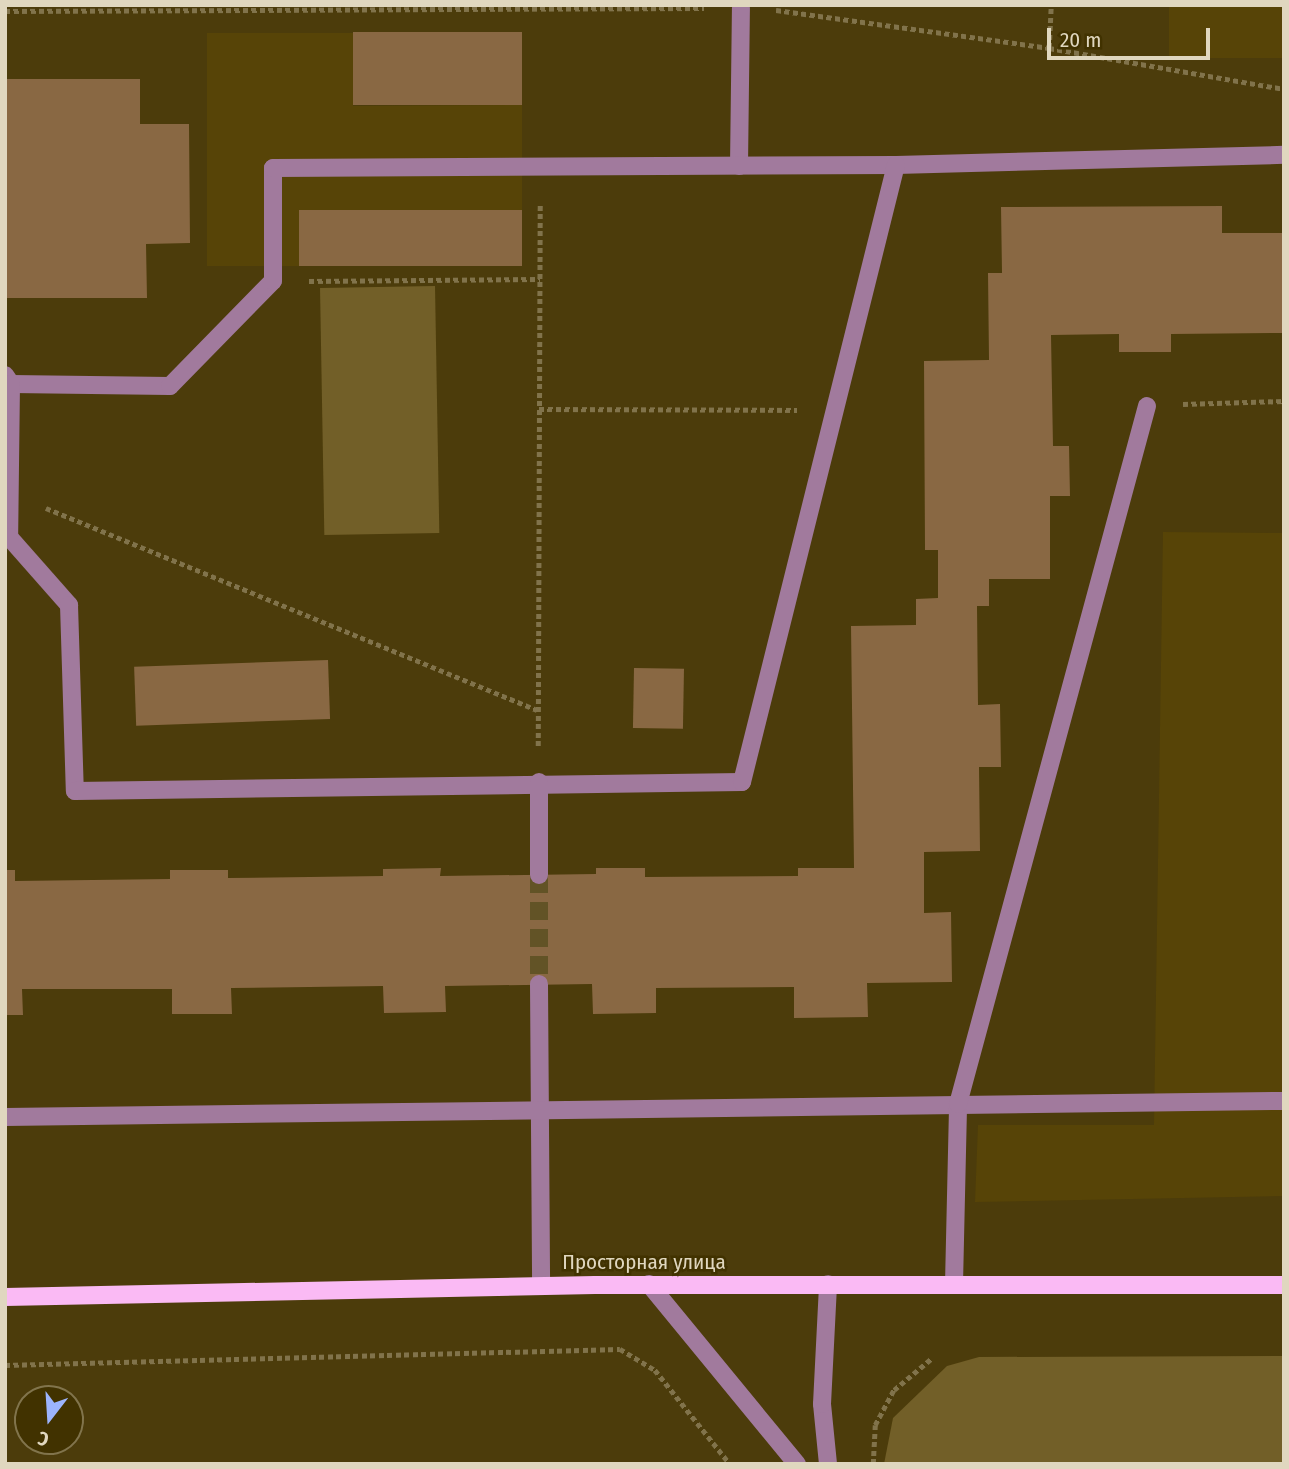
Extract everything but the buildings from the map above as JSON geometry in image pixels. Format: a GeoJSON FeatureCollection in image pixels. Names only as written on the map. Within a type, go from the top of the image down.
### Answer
{"type":"FeatureCollection","features":[{"type":"Feature","properties":{"kind":"main road","name":"Просторная улица"},"geometry":{"type":"LineString","coordinates":[[5,1297],[649,1284],[1284,1285]]}},
{"type":"Feature","properties":{"kind":"street"},"geometry":{"type":"LineString","coordinates":[[739,166],[741,8]]}},
{"type":"Feature","properties":{"kind":"street"},"geometry":{"type":"LineString","coordinates":[[896,165],[742,782],[539,782],[75,791],[69,605],[9,537],[8,380],[170,386],[273,281],[273,167],[896,165],[1284,155]]}},
{"type":"Feature","properties":{"kind":"street"},"geometry":{"type":"LineString","coordinates":[[954,1284],[958,1104],[1147,406]]}},
{"type":"Feature","properties":{"kind":"street"},"geometry":{"type":"LineString","coordinates":[[539,782],[539,875]]}},
{"type":"Feature","properties":{"kind":"street"},"geometry":{"type":"LineString","coordinates":[[540,984],[541,1286]]}},
{"type":"Feature","properties":{"kind":"street"},"geometry":{"type":"LineString","coordinates":[[5,1118],[1284,1101]]}},
{"type":"Feature","properties":{"kind":"street"},"geometry":{"type":"LineString","coordinates":[[649,1284],[797,1464]]}},
{"type":"Feature","properties":{"kind":"street"},"geometry":{"type":"LineString","coordinates":[[828,1284],[822,1404],[828,1464]]}},
{"type":"Feature","properties":{"kind":"path"},"geometry":{"type":"LineString","coordinates":[[1049,48],[1051,5]]}},
{"type":"Feature","properties":{"kind":"path"},"geometry":{"type":"LineString","coordinates":[[5,11],[441,7],[801,8],[1284,89]]}},
{"type":"Feature","properties":{"kind":"path"},"geometry":{"type":"LineString","coordinates":[[539,782],[537,710],[540,166]]}},
{"type":"Feature","properties":{"kind":"path"},"geometry":{"type":"LineString","coordinates":[[273,281],[540,279]]}},
{"type":"Feature","properties":{"kind":"path"},"geometry":{"type":"LineString","coordinates":[[1147,406],[1284,401]]}},
{"type":"Feature","properties":{"kind":"path"},"geometry":{"type":"LineString","coordinates":[[539,409],[834,410]]}},
{"type":"Feature","properties":{"kind":"path"},"geometry":{"type":"LineString","coordinates":[[9,492],[537,710]]}},
{"type":"Feature","properties":{"kind":"path"},"geometry":{"type":"LineString","coordinates":[[5,1365],[620,1349],[655,1370],[730,1464]]}},
{"type":"Feature","properties":{"kind":"path"},"geometry":{"type":"LineString","coordinates":[[873,1464],[875,1425],[894,1390],[932,1358]]}},
{"type":"Feature","properties":{"kind":"shaded area"},"geometry":{"type":"Polygon","coordinates":[[[1169,5],[1284,5],[1284,58],[1169,58],[1169,5]]]}},
{"type":"Feature","properties":{"kind":"shaded area"},"geometry":{"type":"Polygon","coordinates":[[[207,33],[353,33],[353,106],[522,105],[522,266],[207,266],[207,33]]]}},
{"type":"Feature","properties":{"kind":"shaded area"},"geometry":{"type":"Polygon","coordinates":[[[435,286],[439,533],[324,535],[320,288],[435,286]]]}},
{"type":"Feature","properties":{"kind":"shaded area"},"geometry":{"type":"Polygon","coordinates":[[[1163,532],[1284,533],[1284,1196],[975,1202],[978,1125],[1154,1125],[1163,532]]]}},
{"type":"Feature","properties":{"kind":"shaded area"},"geometry":{"type":"Polygon","coordinates":[[[1284,1356],[1284,1464],[884,1464],[893,1418],[947,1366],[979,1357],[1284,1356]]]}},
{"type":"Feature","properties":{"kind":"tunnel"},"geometry":{"type":"LineString","coordinates":[[539,875],[539,984]]}}]}
